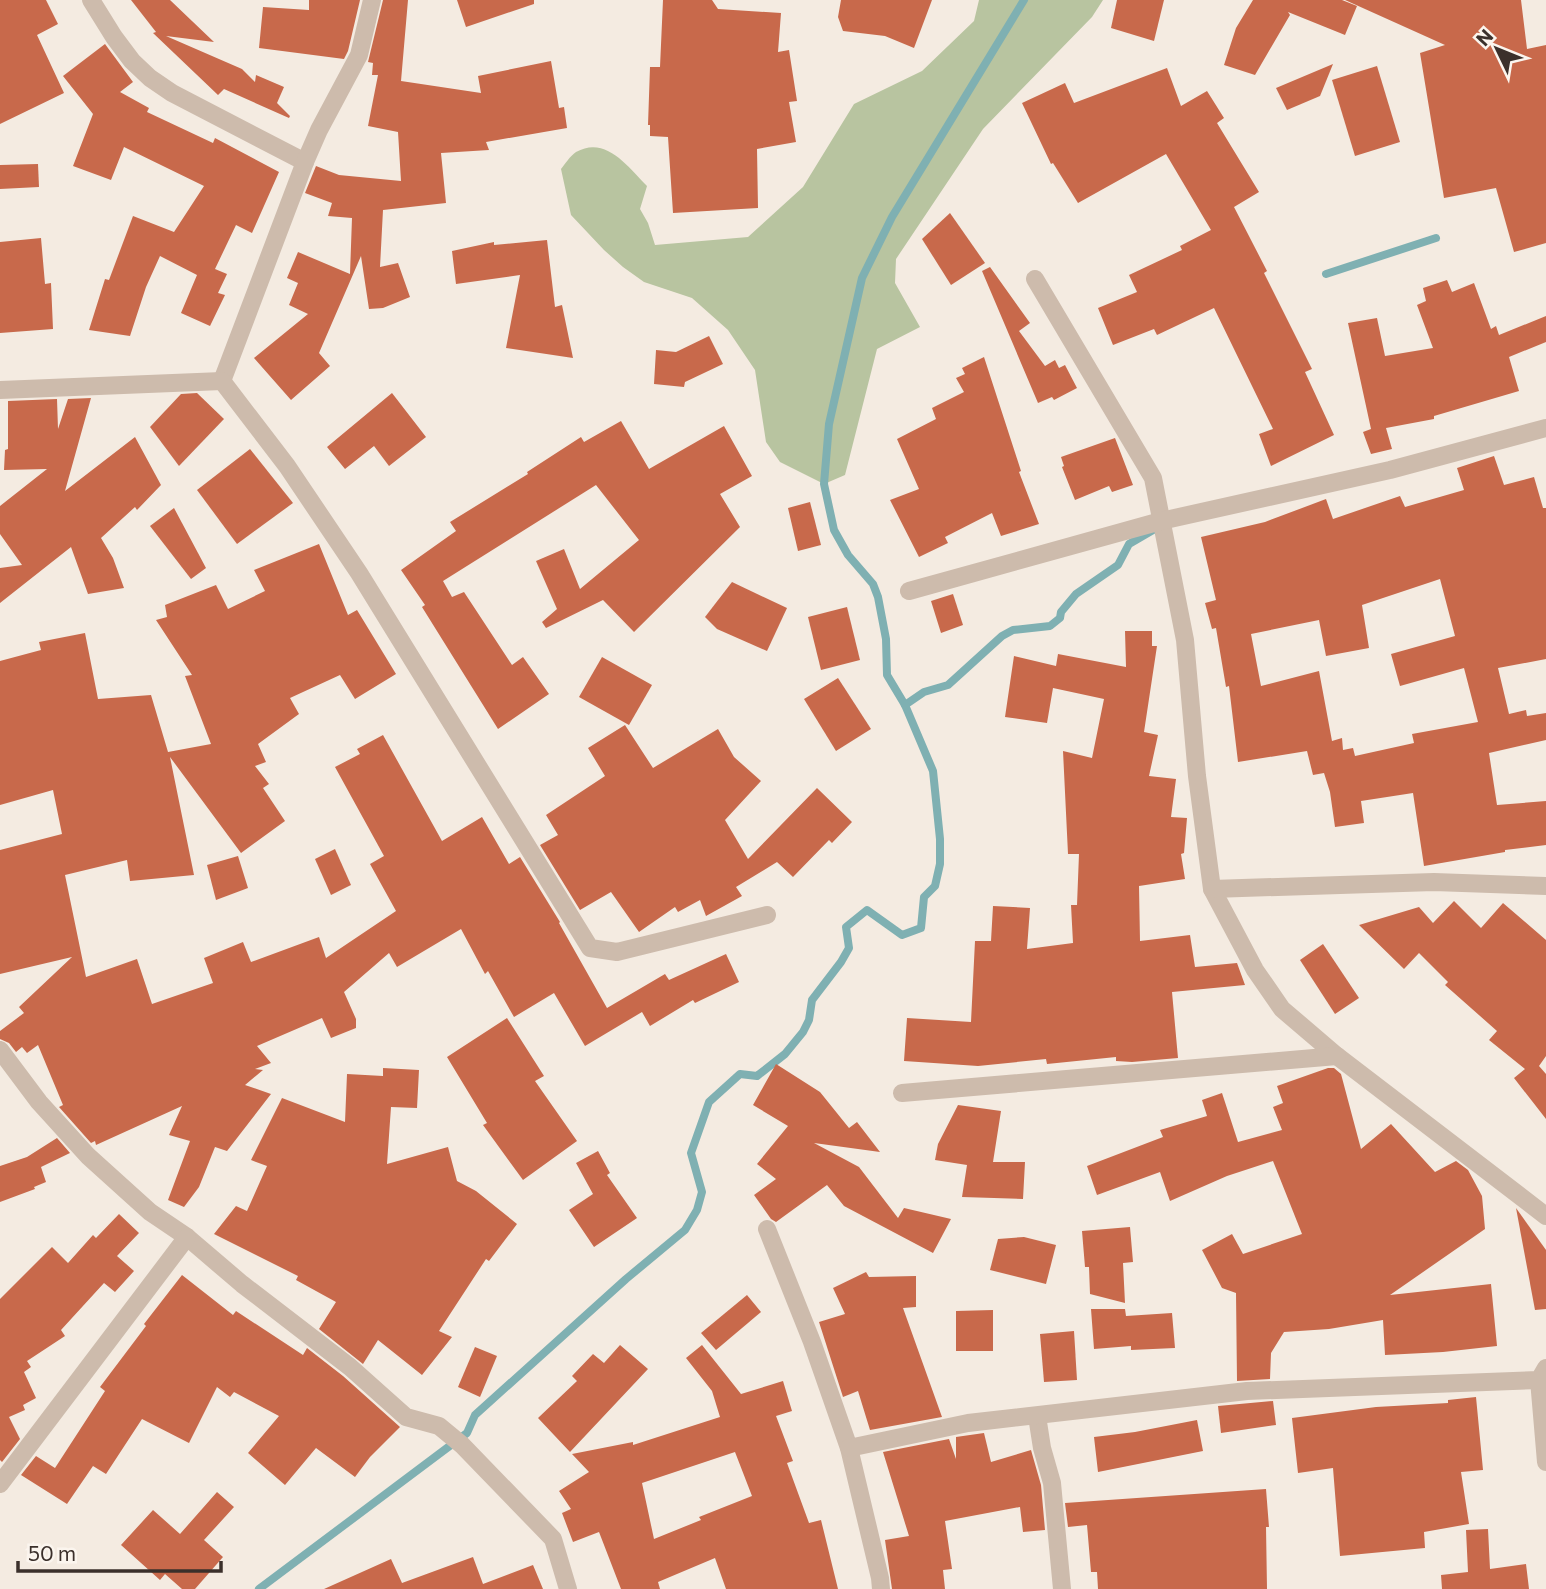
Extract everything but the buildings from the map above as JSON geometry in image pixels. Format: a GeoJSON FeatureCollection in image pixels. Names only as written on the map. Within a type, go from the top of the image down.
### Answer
{"type":"FeatureCollection","features":[{"type":"Feature","properties":{"kind":"street"},"geometry":{"type":"LineString","coordinates":[[91,0],[132,61],[150,78],[172,93],[305,162]]}},
{"type":"Feature","properties":{"kind":"street"},"geometry":{"type":"LineString","coordinates":[[222,381],[305,162],[359,55],[372,0]]}},
{"type":"Feature","properties":{"kind":"street"},"geometry":{"type":"LineString","coordinates":[[1035,279],[1153,478],[1185,640],[1197,776],[1212,889],[1255,970],[1282,1009],[1337,1056],[1546,1216]]}},
{"type":"Feature","properties":{"kind":"street"},"geometry":{"type":"LineString","coordinates":[[0,390],[222,381]]}},
{"type":"Feature","properties":{"kind":"street"},"geometry":{"type":"LineString","coordinates":[[222,381],[287,466],[359,573],[590,948],[617,952],[767,915]]}},
{"type":"Feature","properties":{"kind":"street"},"geometry":{"type":"LineString","coordinates":[[909,591],[1161,521],[1390,470],[1546,428]]}},
{"type":"Feature","properties":{"kind":"street"},"geometry":{"type":"LineString","coordinates":[[1212,889],[1434,882],[1546,886]]}},
{"type":"Feature","properties":{"kind":"street"},"geometry":{"type":"LineString","coordinates":[[0,1050],[39,1102],[88,1156],[150,1212],[187,1237],[242,1284],[350,1367],[406,1417],[439,1426],[463,1445],[553,1539],[568,1589]]}},
{"type":"Feature","properties":{"kind":"street"},"geometry":{"type":"LineString","coordinates":[[902,1093],[1337,1056]]}},
{"type":"Feature","properties":{"kind":"street"},"geometry":{"type":"LineString","coordinates":[[767,1229],[812,1342],[849,1448],[881,1589]]}},
{"type":"Feature","properties":{"kind":"street"},"geometry":{"type":"LineString","coordinates":[[0,1485],[187,1237]]}},
{"type":"Feature","properties":{"kind":"street"},"geometry":{"type":"LineString","coordinates":[[849,1448],[968,1423],[1247,1391],[1542,1374],[1546,1462]]}},
{"type":"Feature","properties":{"kind":"street"},"geometry":{"type":"LineString","coordinates":[[1037,1416],[1042,1448],[1052,1483],[1062,1589]]}},
{"type":"Feature","properties":{"kind":"green space"},"geometry":{"type":"Polygon","coordinates":[[[979,0],[1103,0],[1092,17],[983,129],[896,259],[895,283],[920,327],[877,349],[845,475],[824,484],[780,462],[766,442],[755,370],[728,330],[692,298],[644,282],[604,250],[571,215],[561,169],[576,152],[587,148],[607,150],[624,162],[647,186],[640,209],[655,245],[748,237],[803,187],[854,104],[922,71],[974,21],[979,0]]]}},
{"type":"Feature","properties":{"kind":"waterway"},"geometry":{"type":"LineString","coordinates":[[259,1589],[467,1433],[475,1415],[626,1279],[685,1230],[697,1210],[702,1192],[691,1153],[709,1102],[740,1074],[757,1076],[785,1054],[803,1032],[809,1020],[812,1000],[849,948],[846,927],[867,910],[902,935],[921,928],[924,897],[935,886],[940,864],[933,771],[905,705],[887,675],[886,639],[873,584],[848,555],[834,530],[824,484],[829,424],[862,278],[892,217],[1024,0]]}},
{"type":"Feature","properties":{"kind":"waterway"},"geometry":{"type":"LineString","coordinates":[[1326,274],[1436,238]]}},
{"type":"Feature","properties":{"kind":"waterway"},"geometry":{"type":"LineString","coordinates":[[905,705],[924,692],[948,685],[1002,636],[1013,630],[1050,626],[1060,618],[1061,612],[1076,594],[1118,565],[1129,544],[1153,530]]}}]}
